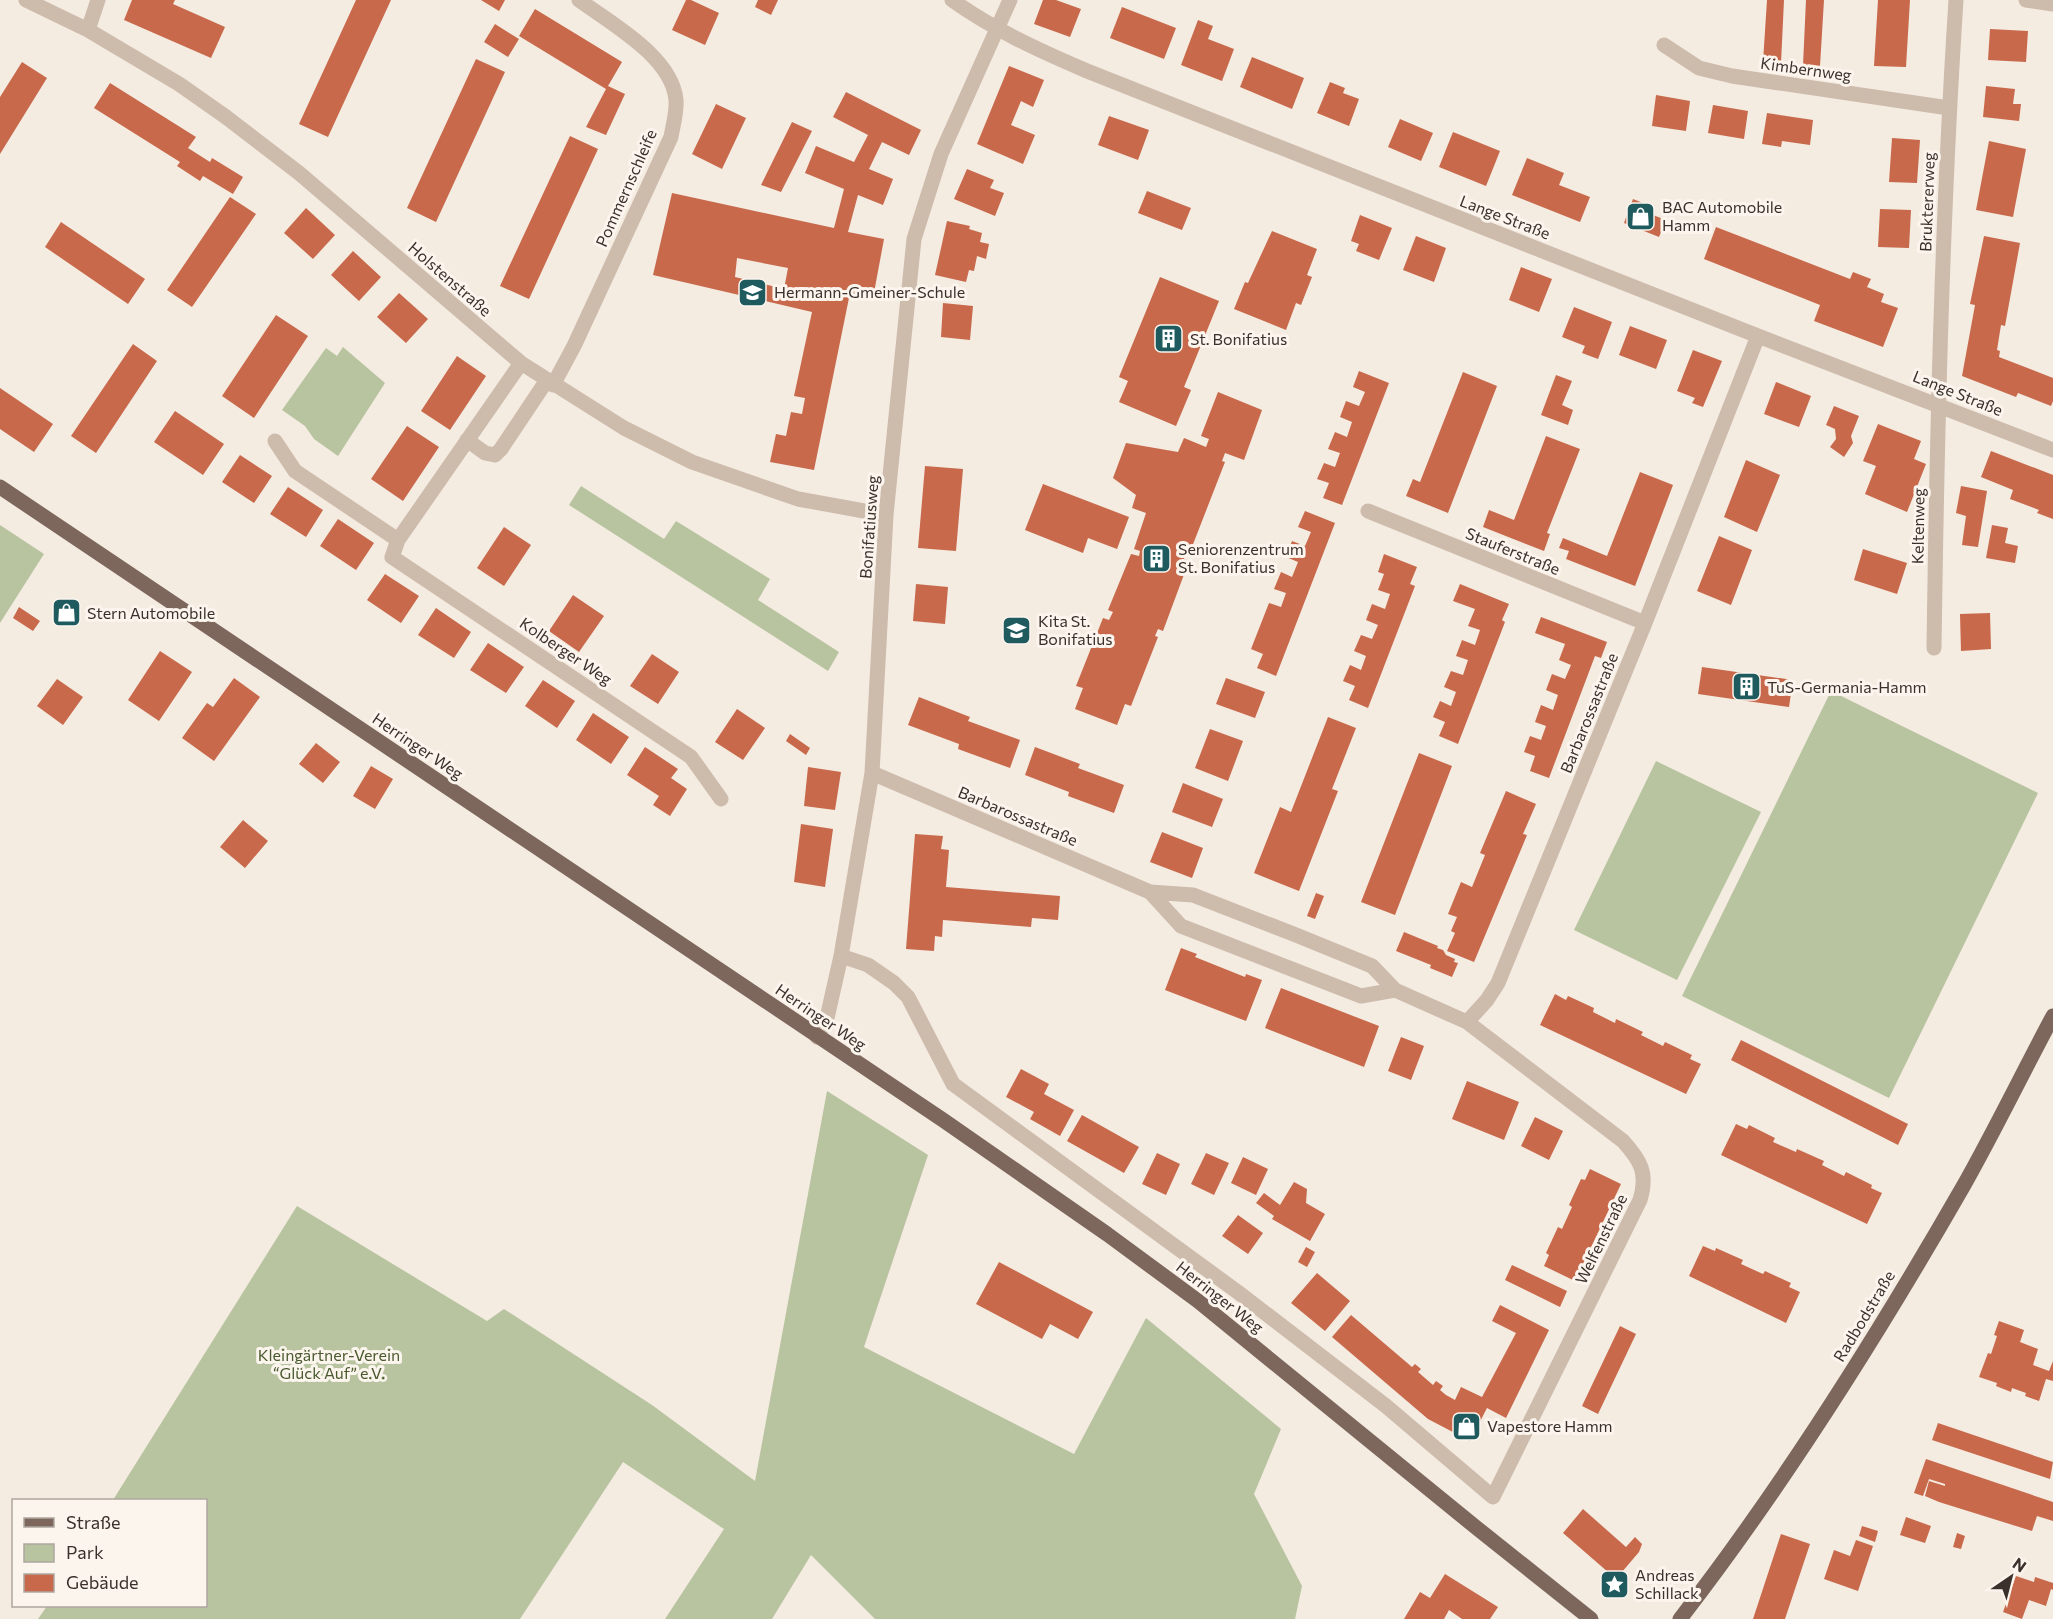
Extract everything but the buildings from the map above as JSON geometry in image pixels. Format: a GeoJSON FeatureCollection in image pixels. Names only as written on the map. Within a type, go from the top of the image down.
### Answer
{"type":"FeatureCollection","features":[{"type":"Feature","properties":{"kind":"main road","name":"Herringer Weg"},"geometry":{"type":"LineString","coordinates":[[0,487],[971,1140],[1107,1234],[1198,1300],[1591,1619]]}},
{"type":"Feature","properties":{"kind":"main road","name":"Radbodstraße"},"geometry":{"type":"LineString","coordinates":[[1680,1619],[1742,1538],[1845,1383],[1965,1183],[2053,1016]]}},
{"type":"Feature","properties":{"kind":"street","name":"Holstenstraße"},"geometry":{"type":"LineString","coordinates":[[26,0],[88,30],[179,84],[262,143],[521,363],[624,429],[692,462],[798,499],[886,515]]}},
{"type":"Feature","properties":{"kind":"street"},"geometry":{"type":"LineString","coordinates":[[88,30],[98,0]]}},
{"type":"Feature","properties":{"kind":"street","name":"Pommernschleife"},"geometry":{"type":"LineString","coordinates":[[550,382],[574,346],[671,137],[677,102],[673,84],[661,64],[637,42],[579,0]]}},
{"type":"Feature","properties":{"kind":"street","name":"Lange Straße"},"geometry":{"type":"LineString","coordinates":[[952,0],[997,29],[1034,48],[1131,89],[2053,450]]}},
{"type":"Feature","properties":{"kind":"street","name":"Bonifatiusweg"},"geometry":{"type":"LineString","coordinates":[[817,1037],[827,1018],[841,956],[872,773],[886,515],[914,239],[941,154],[1010,0]]}},
{"type":"Feature","properties":{"kind":"street","name":"Bruktererweg"},"geometry":{"type":"LineString","coordinates":[[1937,405],[1949,108],[1956,0]]}},
{"type":"Feature","properties":{"kind":"street"},"geometry":{"type":"LineString","coordinates":[[2026,0],[2053,4]]}},
{"type":"Feature","properties":{"kind":"street","name":"Kimbernweg"},"geometry":{"type":"LineString","coordinates":[[1664,45],[1699,68],[1732,76],[1949,108]]}},
{"type":"Feature","properties":{"kind":"street","name":"Barbarossastraße"},"geometry":{"type":"LineString","coordinates":[[872,773],[1150,892],[1193,895],[1372,966],[1395,990],[1467,1023],[1498,983],[1645,623],[1758,336]]}},
{"type":"Feature","properties":{"kind":"street"},"geometry":{"type":"LineString","coordinates":[[275,441],[295,471],[398,540],[521,363]]}},
{"type":"Feature","properties":{"kind":"street"},"geometry":{"type":"LineString","coordinates":[[467,440],[485,453],[495,454],[550,382]]}},
{"type":"Feature","properties":{"kind":"street","name":"Keltenweg"},"geometry":{"type":"LineString","coordinates":[[1934,648],[1937,405]]}},
{"type":"Feature","properties":{"kind":"street","name":"Stauferstraße"},"geometry":{"type":"LineString","coordinates":[[1368,511],[1645,623]]}},
{"type":"Feature","properties":{"kind":"street","name":"Kolberger Weg"},"geometry":{"type":"LineString","coordinates":[[398,540],[392,557],[691,757],[721,799]]}},
{"type":"Feature","properties":{"kind":"street","name":"Barbarossastraße"},"geometry":{"type":"LineString","coordinates":[[1150,892],[1181,926],[1361,996],[1395,990]]}},
{"type":"Feature","properties":{"kind":"street","name":"Herringer Weg"},"geometry":{"type":"LineString","coordinates":[[841,956],[868,965],[894,983],[908,997],[953,1084],[1257,1307],[1386,1406],[1493,1497]]}},
{"type":"Feature","properties":{"kind":"street","name":"Welfenstraße"},"geometry":{"type":"LineString","coordinates":[[1467,1023],[1623,1141],[1642,1167],[1644,1179],[1640,1200],[1493,1497]]}},
{"type":"Feature","properties":{"kind":"green space"},"geometry":{"type":"Polygon","coordinates":[[[343,347],[385,383],[338,456],[314,439],[305,426],[282,410],[326,348],[337,356],[343,347]]]}},
{"type":"Feature","properties":{"kind":"green space"},"geometry":{"type":"Polygon","coordinates":[[[581,486],[664,539],[676,521],[770,579],[758,600],[839,652],[828,671],[569,505],[581,486]]]}},
{"type":"Feature","properties":{"kind":"green space"},"geometry":{"type":"Polygon","coordinates":[[[0,525],[44,554],[0,623],[0,525]]]}},
{"type":"Feature","properties":{"kind":"green space"},"geometry":{"type":"Polygon","coordinates":[[[1831,691],[2038,793],[1889,1098],[1682,996],[1831,691]]]}},
{"type":"Feature","properties":{"kind":"green space"},"geometry":{"type":"Polygon","coordinates":[[[1656,761],[1761,812],[1677,980],[1574,930],[1656,761]]]}},
{"type":"Feature","properties":{"kind":"green space","name":"Kleingärtner-Verein “Glück Auf” e.V."},"geometry":{"type":"Polygon","coordinates":[[[827,1091],[928,1155],[864,1347],[1074,1454],[1146,1318],[1281,1429],[1254,1494],[1302,1586],[1295,1619],[875,1619],[811,1555],[772,1619],[665,1619],[724,1529],[623,1462],[520,1619],[38,1619],[46,1607],[207,1607],[207,1499],[114,1499],[297,1206],[487,1321],[504,1309],[652,1405],[755,1481],[827,1091]]]}},
{"type":"Feature","properties":{"kind":"place","name":"BAC Automobile Hamm"},"geometry":{"type":"Point","coordinates":[1641,216]}},
{"type":"Feature","properties":{"kind":"place","name":"Hermann-Gmeiner-Schule"},"geometry":{"type":"Point","coordinates":[753,292]}},
{"type":"Feature","properties":{"kind":"place","name":"St. Bonifatius"},"geometry":{"type":"Point","coordinates":[1169,339]}},
{"type":"Feature","properties":{"kind":"place","name":"Seniorenzentrum St. Bonifatius"},"geometry":{"type":"Point","coordinates":[1157,558]}},
{"type":"Feature","properties":{"kind":"place","name":"Stern Automobile"},"geometry":{"type":"Point","coordinates":[66,613]}},
{"type":"Feature","properties":{"kind":"place","name":"Kita St. Bonifatius"},"geometry":{"type":"Point","coordinates":[1017,630]}},
{"type":"Feature","properties":{"kind":"place","name":"TuS-Germania-Hamm"},"geometry":{"type":"Point","coordinates":[1746,687]}},
{"type":"Feature","properties":{"kind":"place","name":"Vapestore Hamm"},"geometry":{"type":"Point","coordinates":[1466,1426]}},
{"type":"Feature","properties":{"kind":"place","name":"Andreas Schillack"},"geometry":{"type":"Point","coordinates":[1614,1584]}}]}
